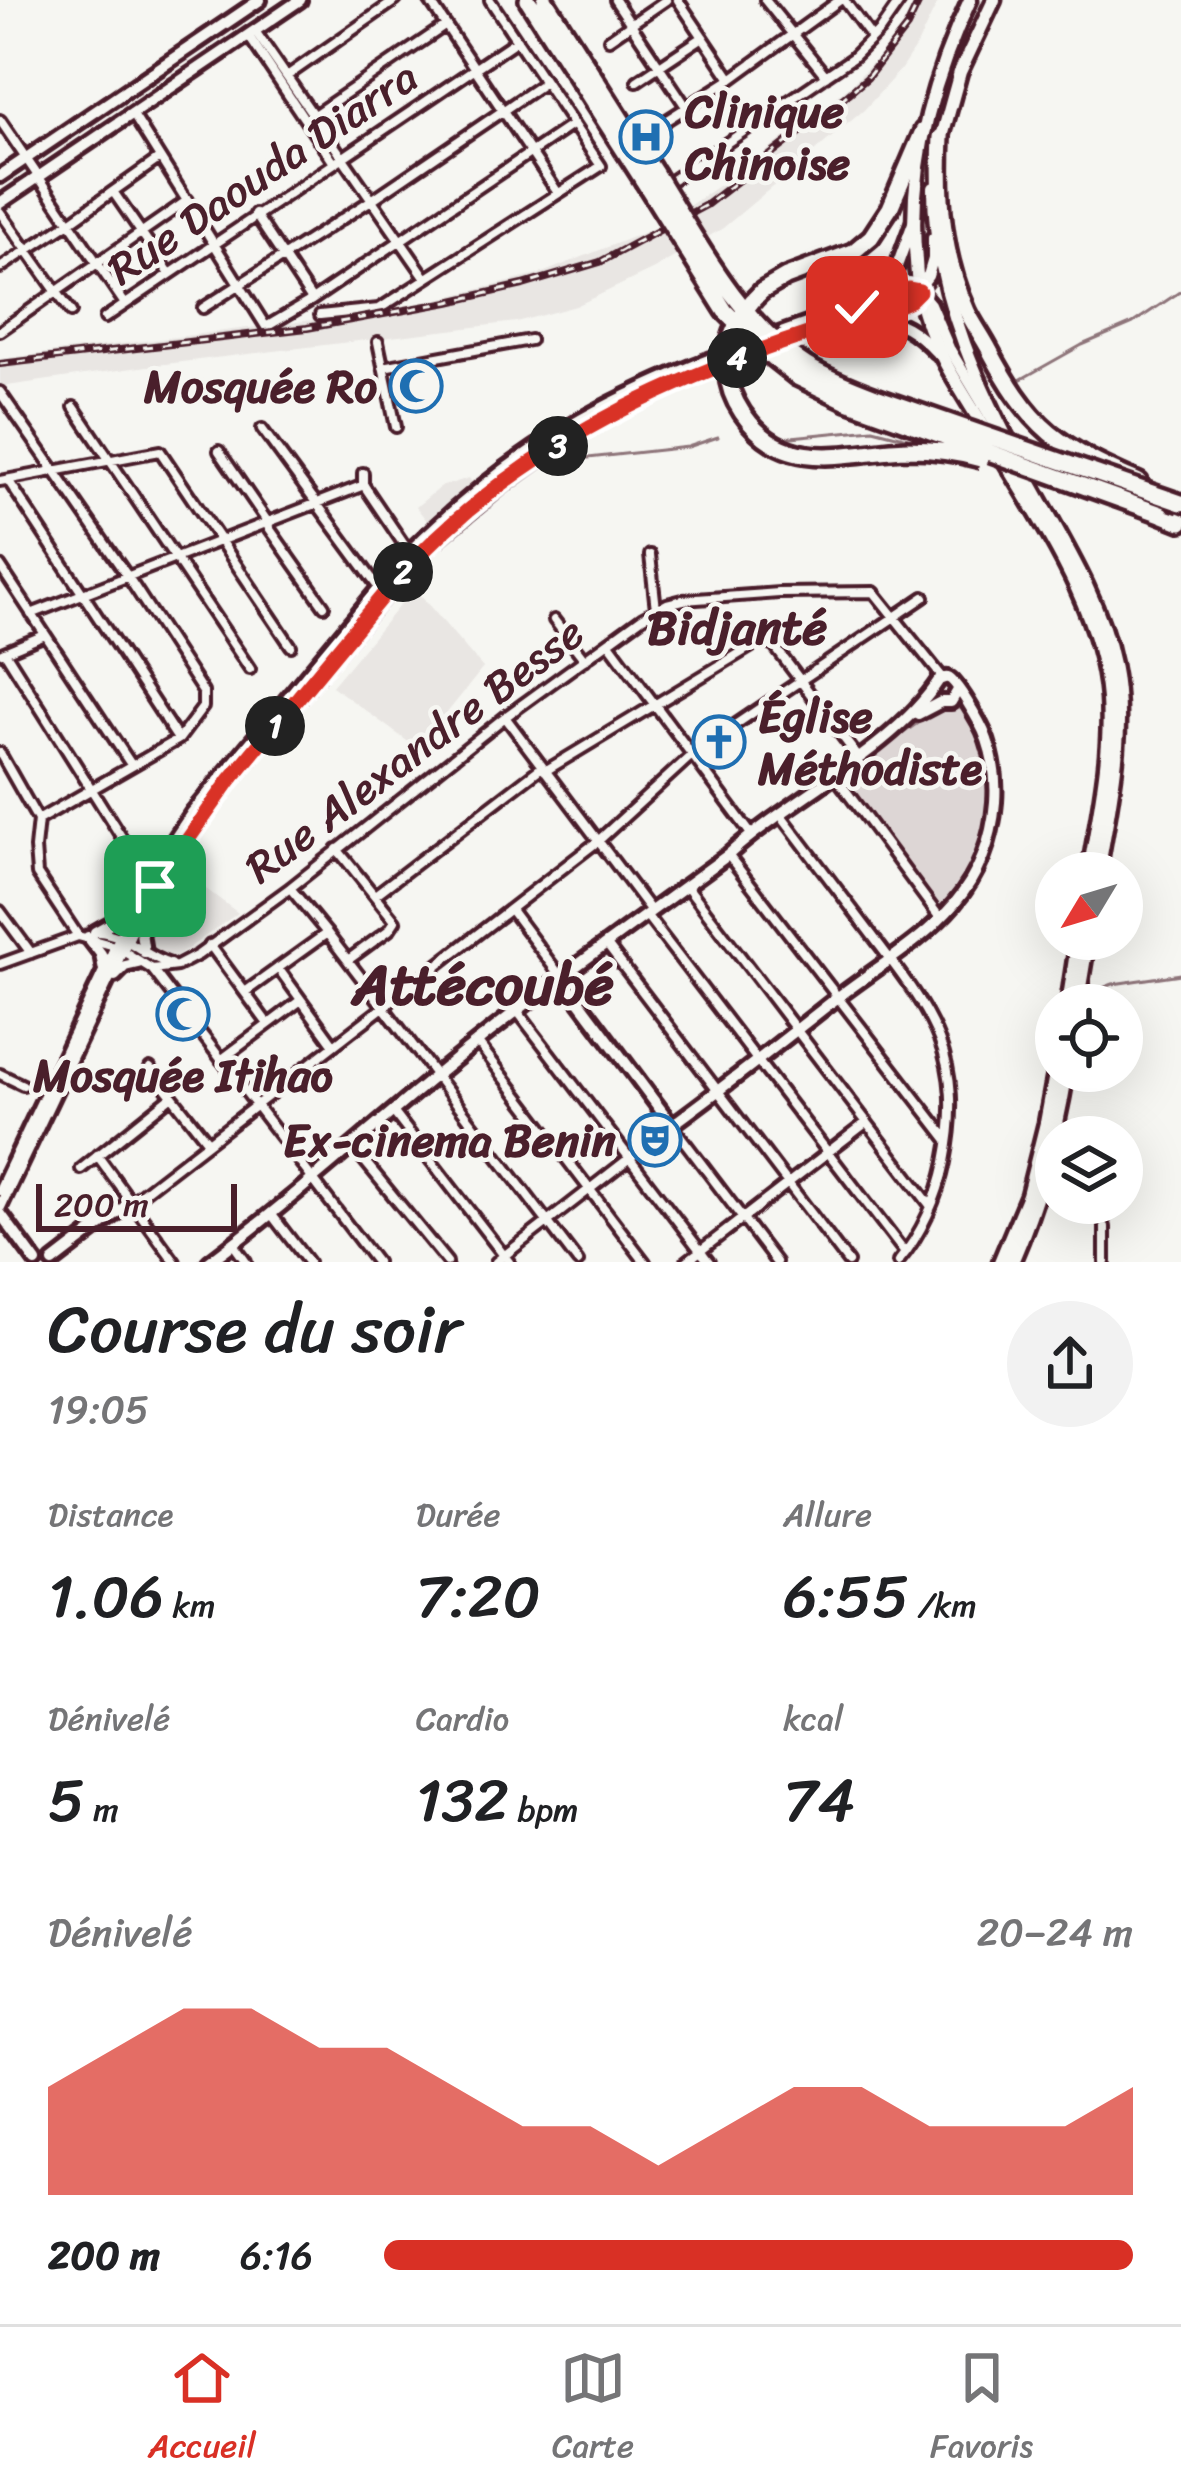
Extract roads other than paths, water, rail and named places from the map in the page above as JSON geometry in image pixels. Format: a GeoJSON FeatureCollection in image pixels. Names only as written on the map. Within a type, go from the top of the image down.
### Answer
{"type":"FeatureCollection","features":[{"type":"Feature","properties":{"kind":"highway"},"geometry":{"type":"LineString","coordinates":[[528,0],[735,298],[758,326],[806,365],[876,397],[1181,502]]}},
{"type":"Feature","properties":{"kind":"highway"},"geometry":{"type":"LineString","coordinates":[[545,0],[711,293],[744,332],[797,376],[847,401],[1181,522]]}},
{"type":"Feature","properties":{"kind":"highway"},"geometry":{"type":"LineString","coordinates":[[923,131],[890,208],[871,237],[853,252],[762,291],[740,317],[727,356],[728,378],[745,418],[784,450],[805,456],[939,450],[1161,514]]}},
{"type":"Feature","properties":{"kind":"highway"},"geometry":{"type":"LineString","coordinates":[[941,137],[941,222],[953,272],[968,315],[1015,393],[1053,436],[1084,457],[1181,502]]}},
{"type":"Feature","properties":{"kind":"main road"},"geometry":{"type":"LineString","coordinates":[[0,202],[32,167],[115,95],[260,0]]}},
{"type":"Feature","properties":{"kind":"main road"},"geometry":{"type":"LineString","coordinates":[[0,176],[32,167],[133,113],[300,0]]}},
{"type":"Feature","properties":{"kind":"main road"},"geometry":{"type":"LineString","coordinates":[[970,0],[923,131],[913,222],[919,291],[926,320],[948,366],[1059,553],[1096,638],[1108,697],[1108,732],[1092,852]]}},
{"type":"Feature","properties":{"kind":"main road"},"geometry":{"type":"LineString","coordinates":[[0,1190],[151,876],[192,813],[409,552],[484,486],[570,425],[660,380],[859,312],[904,303],[919,291],[933,259],[941,137],[960,72],[994,0]]}},
{"type":"Feature","properties":{"kind":"main road"},"geometry":{"type":"LineString","coordinates":[[934,211],[941,266],[958,334],[1013,452],[1088,589],[1113,664],[1118,733],[1101,852]]}},
{"type":"Feature","properties":{"kind":"main road"},"geometry":{"type":"LineString","coordinates":[[104,970],[87,935],[136,913],[245,762],[418,555],[471,510],[604,417],[691,376],[859,312],[893,277],[913,222]]}},
{"type":"Feature","properties":{"kind":"main road"},"geometry":{"type":"LineString","coordinates":[[919,291],[926,296],[986,413],[1013,452]]}},
{"type":"Feature","properties":{"kind":"main road"},"geometry":{"type":"LineString","coordinates":[[859,312],[902,322],[948,366]]}},
{"type":"Feature","properties":{"kind":"main road"},"geometry":{"type":"LineString","coordinates":[[562,978],[673,1125],[941,919],[975,875],[985,857],[995,803],[993,764],[981,725],[955,682],[943,678],[936,683],[937,696]]}},
{"type":"Feature","properties":{"kind":"main road"},"geometry":{"type":"LineString","coordinates":[[209,1262],[562,978],[937,696],[954,699],[958,690]]}},
{"type":"Feature","properties":{"kind":"main road"},"geometry":{"type":"LineString","coordinates":[[106,988],[124,966],[141,957],[136,913]]}},
{"type":"Feature","properties":{"kind":"main road"},"geometry":{"type":"LineString","coordinates":[[36,1262],[0,1210],[106,988],[121,943]]}},
{"type":"Feature","properties":{"kind":"main road"},"geometry":{"type":"LineString","coordinates":[[1000,1262],[1028,1195],[1052,1092]]}},
{"type":"Feature","properties":{"kind":"main road"},"geometry":{"type":"LineString","coordinates":[[1012,1262],[1040,1191],[1063,1092]]}},
{"type":"Feature","properties":{"kind":"main road"},"geometry":{"type":"LineString","coordinates":[[53,1262],[131,1202]]}},
{"type":"Feature","properties":{"kind":"main road"},"geometry":{"type":"LineString","coordinates":[[0,1234],[16,1234]]}},
{"type":"Feature","properties":{"kind":"street"},"geometry":{"type":"LineString","coordinates":[[286,76],[396,0]]}},
{"type":"Feature","properties":{"kind":"street"},"geometry":{"type":"LineString","coordinates":[[429,0],[558,193]]}},
{"type":"Feature","properties":{"kind":"street"},"geometry":{"type":"LineString","coordinates":[[320,315],[379,309],[602,166],[490,0]]}},
{"type":"Feature","properties":{"kind":"street"},"geometry":{"type":"LineString","coordinates":[[615,0],[687,108]]}},
{"type":"Feature","properties":{"kind":"street"},"geometry":{"type":"LineString","coordinates":[[609,39],[666,0]]}},
{"type":"Feature","properties":{"kind":"street"},"geometry":{"type":"LineString","coordinates":[[678,0],[731,79]]}},
{"type":"Feature","properties":{"kind":"street"},"geometry":{"type":"LineString","coordinates":[[765,0],[826,76]]}},
{"type":"Feature","properties":{"kind":"street"},"geometry":{"type":"LineString","coordinates":[[651,130],[842,0],[872,38]]}},
{"type":"Feature","properties":{"kind":"street"},"geometry":{"type":"LineString","coordinates":[[672,180],[852,58],[901,0]]}},
{"type":"Feature","properties":{"kind":"street"},"geometry":{"type":"LineString","coordinates":[[314,115],[446,25]]}},
{"type":"Feature","properties":{"kind":"street"},"geometry":{"type":"LineString","coordinates":[[252,33],[314,115],[338,160]]}},
{"type":"Feature","properties":{"kind":"street"},"geometry":{"type":"LineString","coordinates":[[252,33],[426,278]]}},
{"type":"Feature","properties":{"kind":"street"},"geometry":{"type":"LineString","coordinates":[[637,81],[703,37]]}},
{"type":"Feature","properties":{"kind":"street","name":"Rue Daouda Diarra"},"geometry":{"type":"LineString","coordinates":[[105,318],[517,40]]}},
{"type":"Feature","properties":{"kind":"street"},"geometry":{"type":"LineString","coordinates":[[203,308],[545,82]]}},
{"type":"Feature","properties":{"kind":"street"},"geometry":{"type":"LineString","coordinates":[[133,113],[266,327],[573,124]]}},
{"type":"Feature","properties":{"kind":"street"},"geometry":{"type":"LineString","coordinates":[[0,120],[124,304]]}},
{"type":"Feature","properties":{"kind":"street"},"geometry":{"type":"LineString","coordinates":[[0,268],[160,158]]}},
{"type":"Feature","properties":{"kind":"street"},"geometry":{"type":"LineString","coordinates":[[114,193],[170,274]]}},
{"type":"Feature","properties":{"kind":"street"},"geometry":{"type":"LineString","coordinates":[[0,331],[188,200]]}},
{"type":"Feature","properties":{"kind":"street"},"geometry":{"type":"LineString","coordinates":[[0,212],[71,312]]}},
{"type":"Feature","properties":{"kind":"street"},"geometry":{"type":"LineString","coordinates":[[255,214],[312,299]]}},
{"type":"Feature","properties":{"kind":"street"},"geometry":{"type":"LineString","coordinates":[[383,367],[530,340]]}},
{"type":"Feature","properties":{"kind":"street"},"geometry":{"type":"LineString","coordinates":[[378,342],[396,427]]}},
{"type":"Feature","properties":{"kind":"street"},"geometry":{"type":"LineString","coordinates":[[0,392],[203,692],[203,707],[178,739],[38,820]]}},
{"type":"Feature","properties":{"kind":"street"},"geometry":{"type":"LineString","coordinates":[[74,407],[250,669]]}},
{"type":"Feature","properties":{"kind":"street"},"geometry":{"type":"LineString","coordinates":[[262,429],[378,586]]}},
{"type":"Feature","properties":{"kind":"street"},"geometry":{"type":"LineString","coordinates":[[178,739],[4,480],[160,451],[291,646]]}},
{"type":"Feature","properties":{"kind":"street"},"geometry":{"type":"LineString","coordinates":[[219,451],[324,606]]}},
{"type":"Feature","properties":{"kind":"street"},"geometry":{"type":"LineString","coordinates":[[363,473],[364,485],[409,552]]}},
{"type":"Feature","properties":{"kind":"street"},"geometry":{"type":"LineString","coordinates":[[32,614],[364,485]]}},
{"type":"Feature","properties":{"kind":"street"},"geometry":{"type":"LineString","coordinates":[[650,555],[656,609]]}},
{"type":"Feature","properties":{"kind":"street"},"geometry":{"type":"LineString","coordinates":[[0,566],[132,766]]}},
{"type":"Feature","properties":{"kind":"street","name":"Rue Alexandre Besse"},"geometry":{"type":"LineString","coordinates":[[152,969],[177,966],[290,888],[505,717],[656,609],[683,600],[869,591],[880,596],[943,678]]}},
{"type":"Feature","properties":{"kind":"street"},"geometry":{"type":"LineString","coordinates":[[131,1202],[598,841],[690,756],[924,597]]}},
{"type":"Feature","properties":{"kind":"street"},"geometry":{"type":"LineString","coordinates":[[554,620],[585,660]]}},
{"type":"Feature","properties":{"kind":"street"},"geometry":{"type":"LineString","coordinates":[[45,635],[2,653],[151,876]]}},
{"type":"Feature","properties":{"kind":"street"},"geometry":{"type":"LineString","coordinates":[[375,895],[544,769],[765,641],[775,647],[858,757]]}},
{"type":"Feature","properties":{"kind":"street"},"geometry":{"type":"LineString","coordinates":[[609,643],[751,834]]}},
{"type":"Feature","properties":{"kind":"street"},"geometry":{"type":"LineString","coordinates":[[505,717],[905,1253]]}},
{"type":"Feature","properties":{"kind":"street"},"geometry":{"type":"LineString","coordinates":[[0,753],[38,820],[38,874],[87,935]]}},
{"type":"Feature","properties":{"kind":"street"},"geometry":{"type":"LineString","coordinates":[[834,775],[941,919]]}},
{"type":"Feature","properties":{"kind":"street"},"geometry":{"type":"LineString","coordinates":[[781,815],[928,1012],[947,1063],[951,1102],[942,1177],[898,1262]]}},
{"type":"Feature","properties":{"kind":"street"},"geometry":{"type":"LineString","coordinates":[[338,849],[395,922],[348,960]]}},
{"type":"Feature","properties":{"kind":"street"},"geometry":{"type":"LineString","coordinates":[[728,854],[949,1142]]}},
{"type":"Feature","properties":{"kind":"street"},"geometry":{"type":"LineString","coordinates":[[686,885],[931,1206]]}},
{"type":"Feature","properties":{"kind":"street"},"geometry":{"type":"LineString","coordinates":[[290,888],[578,1262]]}},
{"type":"Feature","properties":{"kind":"street"},"geometry":{"type":"LineString","coordinates":[[511,910],[562,978]]}},
{"type":"Feature","properties":{"kind":"street"},"geometry":{"type":"LineString","coordinates":[[0,911],[31,953]]}},
{"type":"Feature","properties":{"kind":"street"},"geometry":{"type":"LineString","coordinates":[[245,992],[327,933]]}},
{"type":"Feature","properties":{"kind":"street"},"geometry":{"type":"LineString","coordinates":[[0,964],[87,935],[121,943],[141,957],[376,1262]]}},
{"type":"Feature","properties":{"kind":"street"},"geometry":{"type":"LineString","coordinates":[[210,945],[268,1024]]}},
{"type":"Feature","properties":{"kind":"street"},"geometry":{"type":"LineString","coordinates":[[607,945],[848,1262]]}},
{"type":"Feature","properties":{"kind":"street"},"geometry":{"type":"LineString","coordinates":[[141,957],[177,966]]}},
{"type":"Feature","properties":{"kind":"street"},"geometry":{"type":"LineString","coordinates":[[278,968],[334,1045]]}},
{"type":"Feature","properties":{"kind":"street"},"geometry":{"type":"LineString","coordinates":[[221,1060],[301,1000]]}},
{"type":"Feature","properties":{"kind":"street"},"geometry":{"type":"LineString","coordinates":[[518,1012],[709,1262]]}},
{"type":"Feature","properties":{"kind":"street"},"geometry":{"type":"LineString","coordinates":[[478,1043],[645,1262]]}},
{"type":"Feature","properties":{"kind":"street"},"geometry":{"type":"LineString","coordinates":[[150,1068],[208,1142]]}},
{"type":"Feature","properties":{"kind":"street"},"geometry":{"type":"LineString","coordinates":[[0,1074],[23,1085]]}},
{"type":"Feature","properties":{"kind":"street"},"geometry":{"type":"LineString","coordinates":[[81,1169],[172,1096]]}},
{"type":"Feature","properties":{"kind":"street"},"geometry":{"type":"LineString","coordinates":[[394,1113],[503,1260],[673,1125],[776,1262]]}},
{"type":"Feature","properties":{"kind":"street"},"geometry":{"type":"LineString","coordinates":[[686,1262],[867,1122]]}},
{"type":"Feature","properties":{"kind":"street"},"geometry":{"type":"LineString","coordinates":[[353,1147],[447,1262]]}},
{"type":"Feature","properties":{"kind":"street"},"geometry":{"type":"LineString","coordinates":[[98,1155],[175,1262]]}},
{"type":"Feature","properties":{"kind":"street"},"geometry":{"type":"LineString","coordinates":[[272,1215],[308,1262]]}},
{"type":"Feature","properties":{"kind":"street"},"geometry":{"type":"LineString","coordinates":[[1105,1227],[1106,1262]]}},
{"type":"Feature","properties":{"kind":"street"},"geometry":{"type":"LineString","coordinates":[[232,1244],[246,1262]]}},
{"type":"Feature","properties":{"kind":"waterway"},"geometry":{"type":"LineString","coordinates":[[1018,381],[1133,323],[1181,291]]}},
{"type":"Feature","properties":{"kind":"waterway"},"geometry":{"type":"LineString","coordinates":[[781,438],[873,429],[926,439]]}},
{"type":"Feature","properties":{"kind":"waterway"},"geometry":{"type":"LineString","coordinates":[[561,461],[688,447],[718,437]]}},
{"type":"Feature","properties":{"kind":"waterway"},"geometry":{"type":"LineString","coordinates":[[1113,984],[1181,974]]}},
{"type":"Feature","properties":{"kind":"railway"},"geometry":{"type":"LineString","coordinates":[[0,364],[307,328],[449,302],[600,262],[706,205],[834,106],[867,78],[907,27],[920,0]]}},
{"type":"Feature","properties":{"kind":"place","name":"Clinique Chinoise"},"geometry":{"type":"Point","coordinates":[646,137]}},
{"type":"Feature","properties":{"kind":"place","name":"Mosquée Ro"},"geometry":{"type":"Point","coordinates":[416,386]}},
{"type":"Feature","properties":{"kind":"place","name":"Église Méthodiste"},"geometry":{"type":"Point","coordinates":[719,742]}},
{"type":"Feature","properties":{"kind":"place","name":"Mosquée Itihao"},"geometry":{"type":"Point","coordinates":[183,1014]}},
{"type":"Feature","properties":{"kind":"place","name":"Ex-cinema Benin"},"geometry":{"type":"Point","coordinates":[655,1140]}},
{"type":"Feature","properties":{"kind":"district","name":"Bidjanté"},"geometry":{"type":"Point","coordinates":[737,627]}},
{"type":"Feature","properties":{"kind":"district","name":"Attécoubé"},"geometry":{"type":"Point","coordinates":[483,984]}}]}
